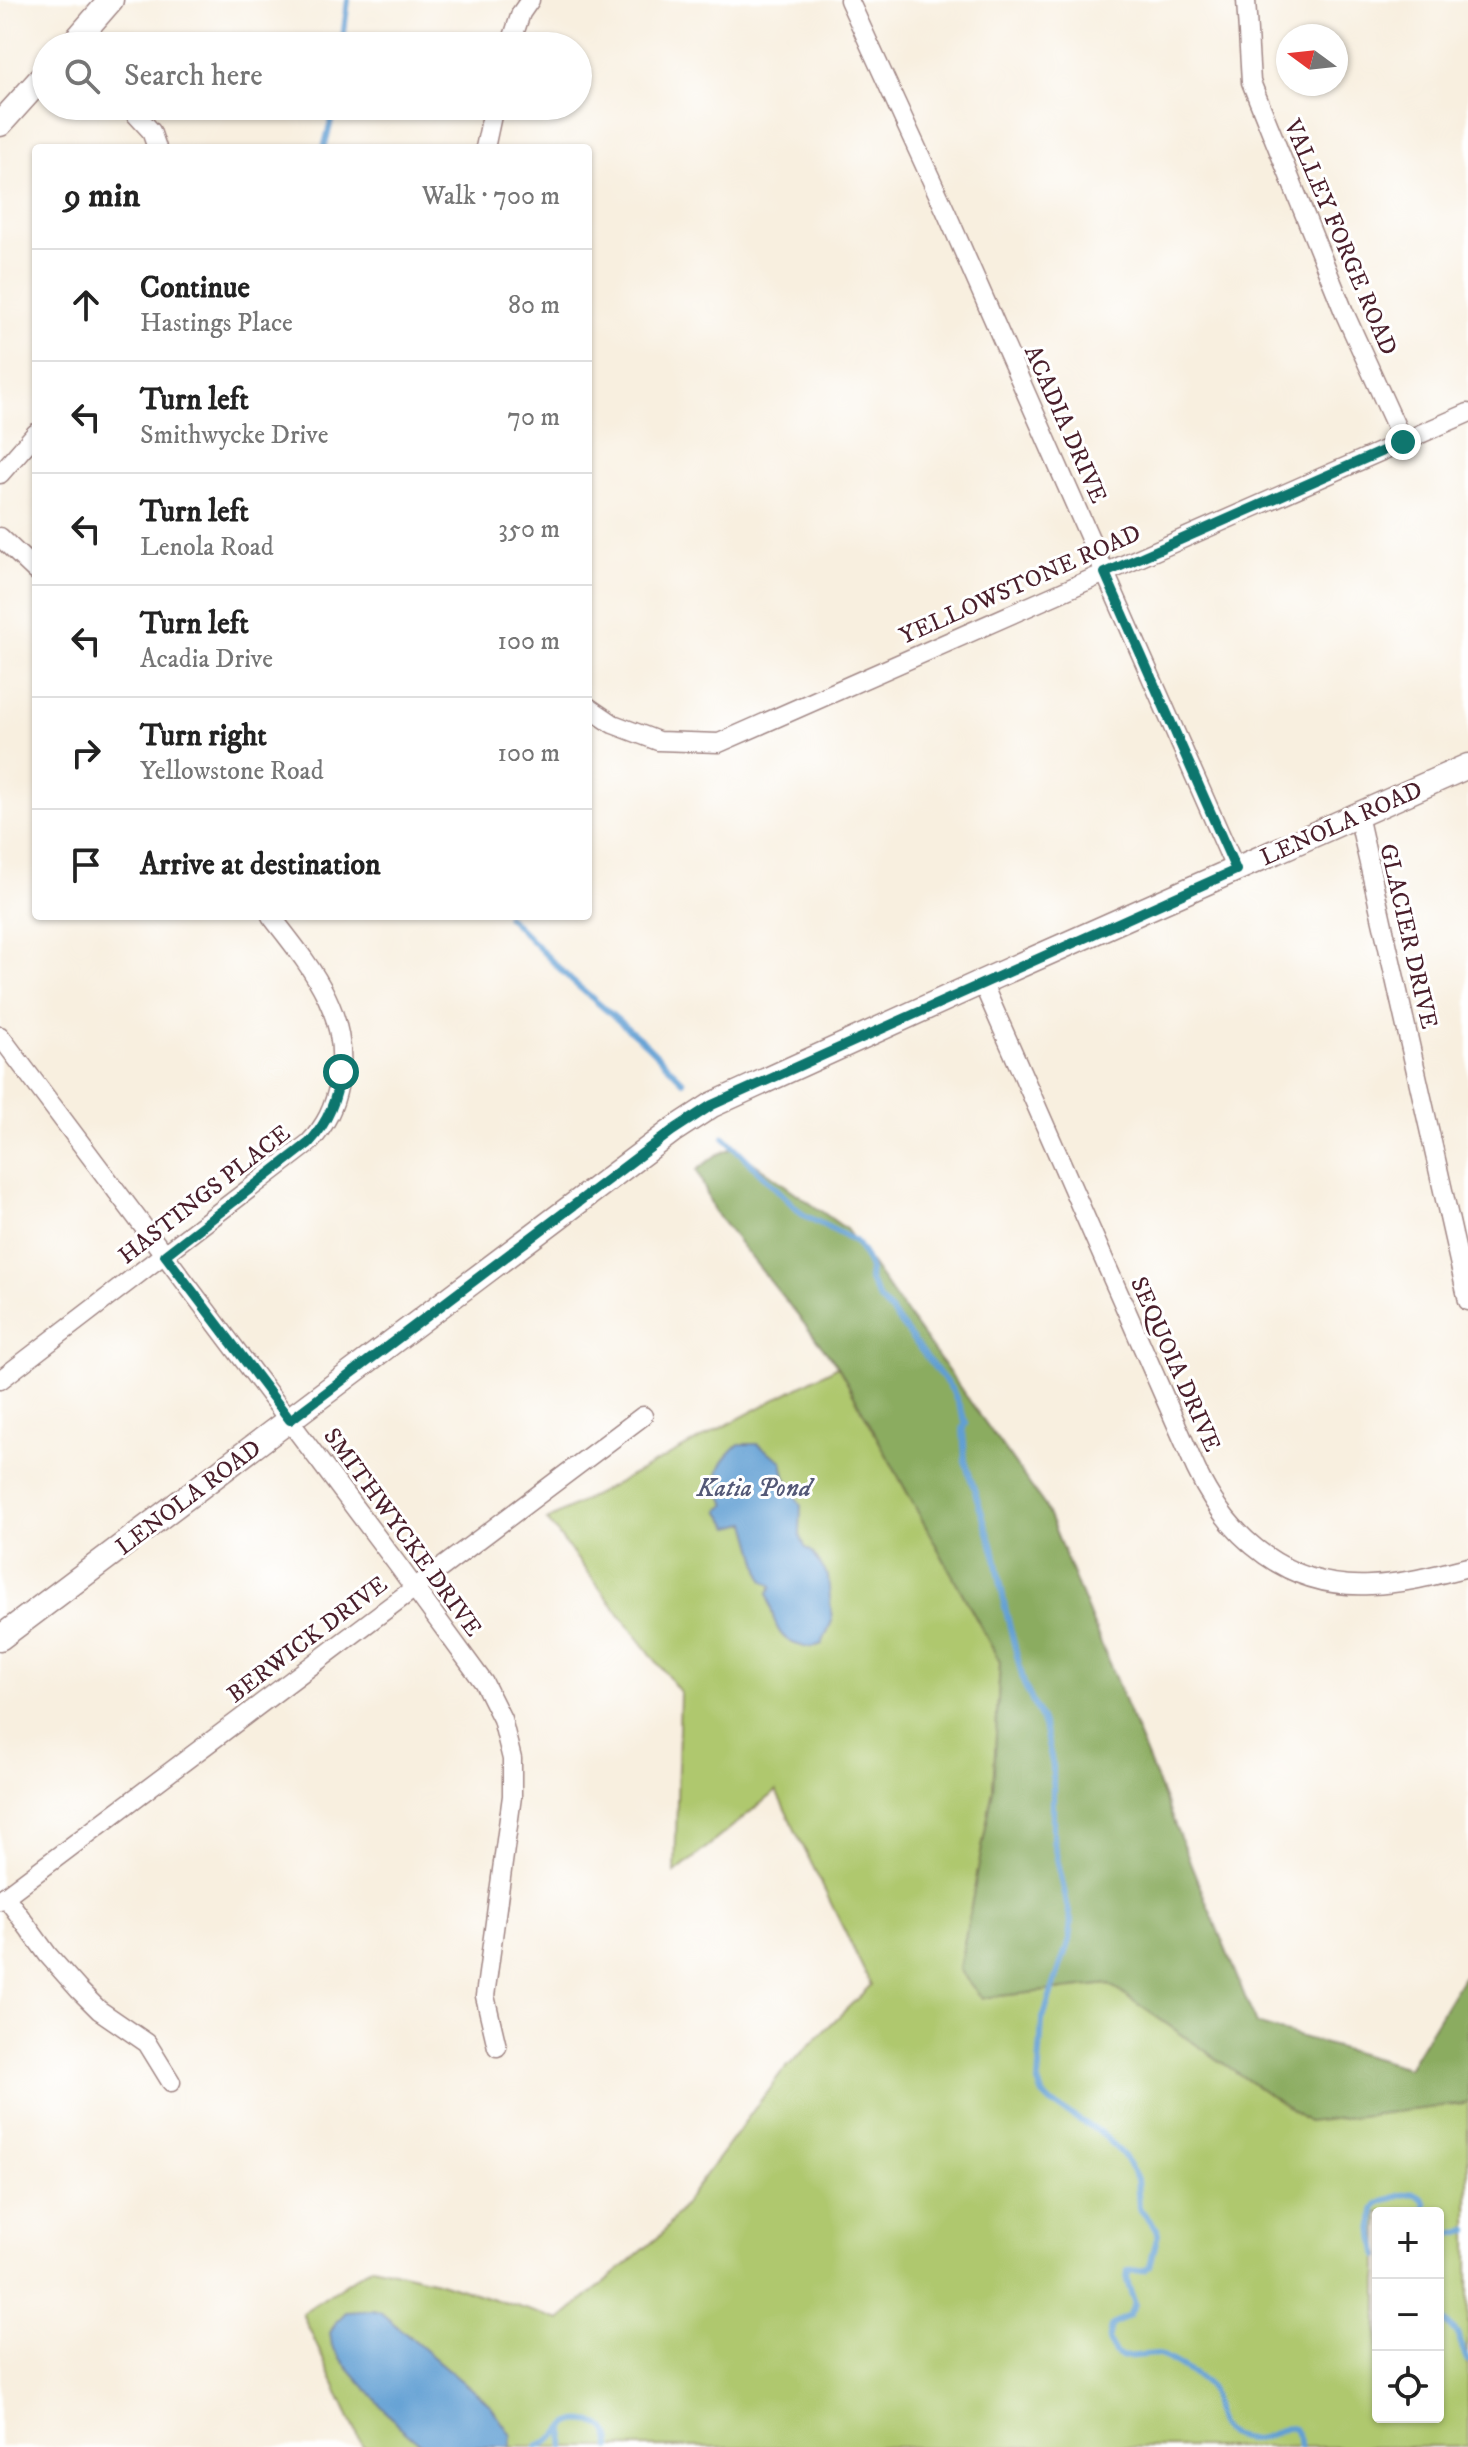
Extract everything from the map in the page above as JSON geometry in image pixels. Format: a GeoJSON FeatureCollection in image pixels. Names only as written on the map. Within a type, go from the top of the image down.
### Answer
{"type":"FeatureCollection","features":[{"type":"Feature","properties":{"kind":"main road"},"geometry":{"type":"LineString","coordinates":[[83,32],[111,0]]}},
{"type":"Feature","properties":{"kind":"main road"},"geometry":{"type":"LineString","coordinates":[[0,124],[32,89]]}},
{"type":"Feature","properties":{"kind":"main road","name":"LENOLA ROAD"},"geometry":{"type":"LineString","coordinates":[[0,1638],[690,1118],[738,1092],[1468,766]]}},
{"type":"Feature","properties":{"kind":"street"},"geometry":{"type":"LineString","coordinates":[[515,32],[521,13],[530,0]]}},
{"type":"Feature","properties":{"kind":"street","name":"ACADIA DRIVE"},"geometry":{"type":"LineString","coordinates":[[849,0],[941,199],[1236,870]]}},
{"type":"Feature","properties":{"kind":"street","name":"VALLEY FORGE ROAD"},"geometry":{"type":"LineString","coordinates":[[1246,0],[1251,82],[1344,312],[1403,442]]}},
{"type":"Feature","properties":{"kind":"street"},"geometry":{"type":"LineString","coordinates":[[141,120],[151,131],[156,144]]}},
{"type":"Feature","properties":{"kind":"street"},"geometry":{"type":"LineString","coordinates":[[486,144],[491,120]]}},
{"type":"Feature","properties":{"kind":"street","name":"YELLOWSTONE ROAD"},"geometry":{"type":"LineString","coordinates":[[592,710],[613,724],[658,741],[719,743],[1468,413]]}},
{"type":"Feature","properties":{"kind":"street"},"geometry":{"type":"LineString","coordinates":[[0,474],[32,438]]}},
{"type":"Feature","properties":{"kind":"street"},"geometry":{"type":"LineString","coordinates":[[0,537],[32,567]]}},
{"type":"Feature","properties":{"kind":"street","name":"GLACIER DRIVE"},"geometry":{"type":"LineString","coordinates":[[1358,815],[1468,1301]]}},
{"type":"Feature","properties":{"kind":"street","name":"HASTINGS PLACE"},"geometry":{"type":"LineString","coordinates":[[0,1380],[309,1143],[323,1128],[332,1110],[341,1072],[340,1030],[324,989],[274,920]]}},
{"type":"Feature","properties":{"kind":"street","name":"SEQUOIA DRIVE"},"geometry":{"type":"LineString","coordinates":[[982,982],[1196,1469],[1212,1500],[1236,1532],[1262,1554],[1292,1571],[1337,1584],[1391,1584],[1468,1567]]}},
{"type":"Feature","properties":{"kind":"street","name":"SMITHWYCKE DRIVE"},"geometry":{"type":"LineString","coordinates":[[0,1036],[414,1587],[484,1683],[502,1719],[510,1749],[512,1796],[485,1996],[497,2047]]}},
{"type":"Feature","properties":{"kind":"street","name":"BERWICK DRIVE"},"geometry":{"type":"LineString","coordinates":[[3,1898],[643,1416]]}},
{"type":"Feature","properties":{"kind":"street"},"geometry":{"type":"LineString","coordinates":[[3,1898],[79,1990],[108,2017],[147,2043],[171,2082]]}},
{"type":"Feature","properties":{"kind":"green space"},"geometry":{"type":"Polygon","coordinates":[[[733,1148],[846,1229],[1045,1506],[1256,2024],[1408,2068],[1465,1974],[1468,1951],[1468,2101],[1308,2122],[1109,1984],[982,1998],[959,1970],[993,1790],[1000,1662],[838,1366],[714,1211],[697,1170],[716,1155],[733,1148]]]}},
{"type":"Feature","properties":{"kind":"green space"},"geometry":{"type":"Polygon","coordinates":[[[838,1366],[1000,1662],[993,1790],[959,1970],[982,1998],[1109,1984],[1308,2121],[1468,2101],[1468,2447],[363,2447],[302,2313],[372,2266],[437,2281],[560,2320],[662,2234],[781,2073],[871,1985],[776,1791],[675,1873],[680,1692],[547,1520],[838,1366]]]}},
{"type":"Feature","properties":{"kind":"water","name":"Katia Pond"},"geometry":{"type":"Polygon","coordinates":[[[739,1444],[757,1444],[782,1461],[785,1476],[801,1506],[800,1535],[805,1547],[828,1576],[832,1621],[822,1644],[794,1644],[781,1634],[768,1594],[772,1586],[763,1580],[747,1523],[730,1527],[719,1510],[726,1505],[718,1478],[721,1465],[739,1444]]]}},
{"type":"Feature","properties":{"kind":"water"},"geometry":{"type":"Polygon","coordinates":[[[346,2312],[380,2312],[490,2405],[511,2435],[510,2447],[424,2447],[398,2425],[332,2346],[330,2333],[346,2312]]]}},
{"type":"Feature","properties":{"kind":"waterway"},"geometry":{"type":"LineString","coordinates":[[344,32],[348,0]]}},
{"type":"Feature","properties":{"kind":"waterway"},"geometry":{"type":"LineString","coordinates":[[325,144],[331,120]]}},
{"type":"Feature","properties":{"kind":"waterway"},"geometry":{"type":"LineString","coordinates":[[511,920],[572,981],[646,1044],[683,1081]]}},
{"type":"Feature","properties":{"kind":"waterway"},"geometry":{"type":"LineString","coordinates":[[724,1137],[802,1214],[855,1241],[866,1258],[869,1279],[879,1299],[953,1391],[966,1423],[963,1428],[965,1461],[996,1557],[1024,1684],[1044,1726],[1053,1766],[1053,1840],[1071,1922],[1069,1940],[1042,2021],[1038,2083],[1051,2103],[1103,2134],[1124,2156],[1137,2179],[1139,2208],[1158,2234],[1150,2266],[1144,2270],[1128,2271],[1127,2281],[1135,2304],[1129,2315],[1111,2326],[1108,2341],[1120,2356],[1163,2356],[1201,2380],[1212,2393],[1220,2426],[1231,2435],[1257,2439],[1291,2427],[1298,2436],[1300,2447]]}},
{"type":"Feature","properties":{"kind":"waterway"},"geometry":{"type":"LineString","coordinates":[[1376,2207],[1384,2200],[1412,2194],[1423,2199],[1425,2207]]}},
{"type":"Feature","properties":{"kind":"waterway"},"geometry":{"type":"LineString","coordinates":[[1444,2236],[1468,2230]]}},
{"type":"Feature","properties":{"kind":"waterway"},"geometry":{"type":"LineString","coordinates":[[1444,2320],[1458,2336],[1468,2361]]}},
{"type":"Feature","properties":{"kind":"waterway"},"geometry":{"type":"LineString","coordinates":[[537,2447],[578,2421],[596,2424],[606,2430],[611,2447]]}},
{"type":"Feature","properties":{"kind":"waterway"},"geometry":{"type":"LineString","coordinates":[[564,2447],[565,2431]]}},
{"type":"Feature","properties":{"kind":"route"},"geometry":{"type":"LineString","coordinates":[[341,1072],[332,1110],[323,1128],[309,1143],[165,1255],[290,1420],[672,1131],[712,1105],[1236,870],[1105,573],[1403,442]]}}]}
